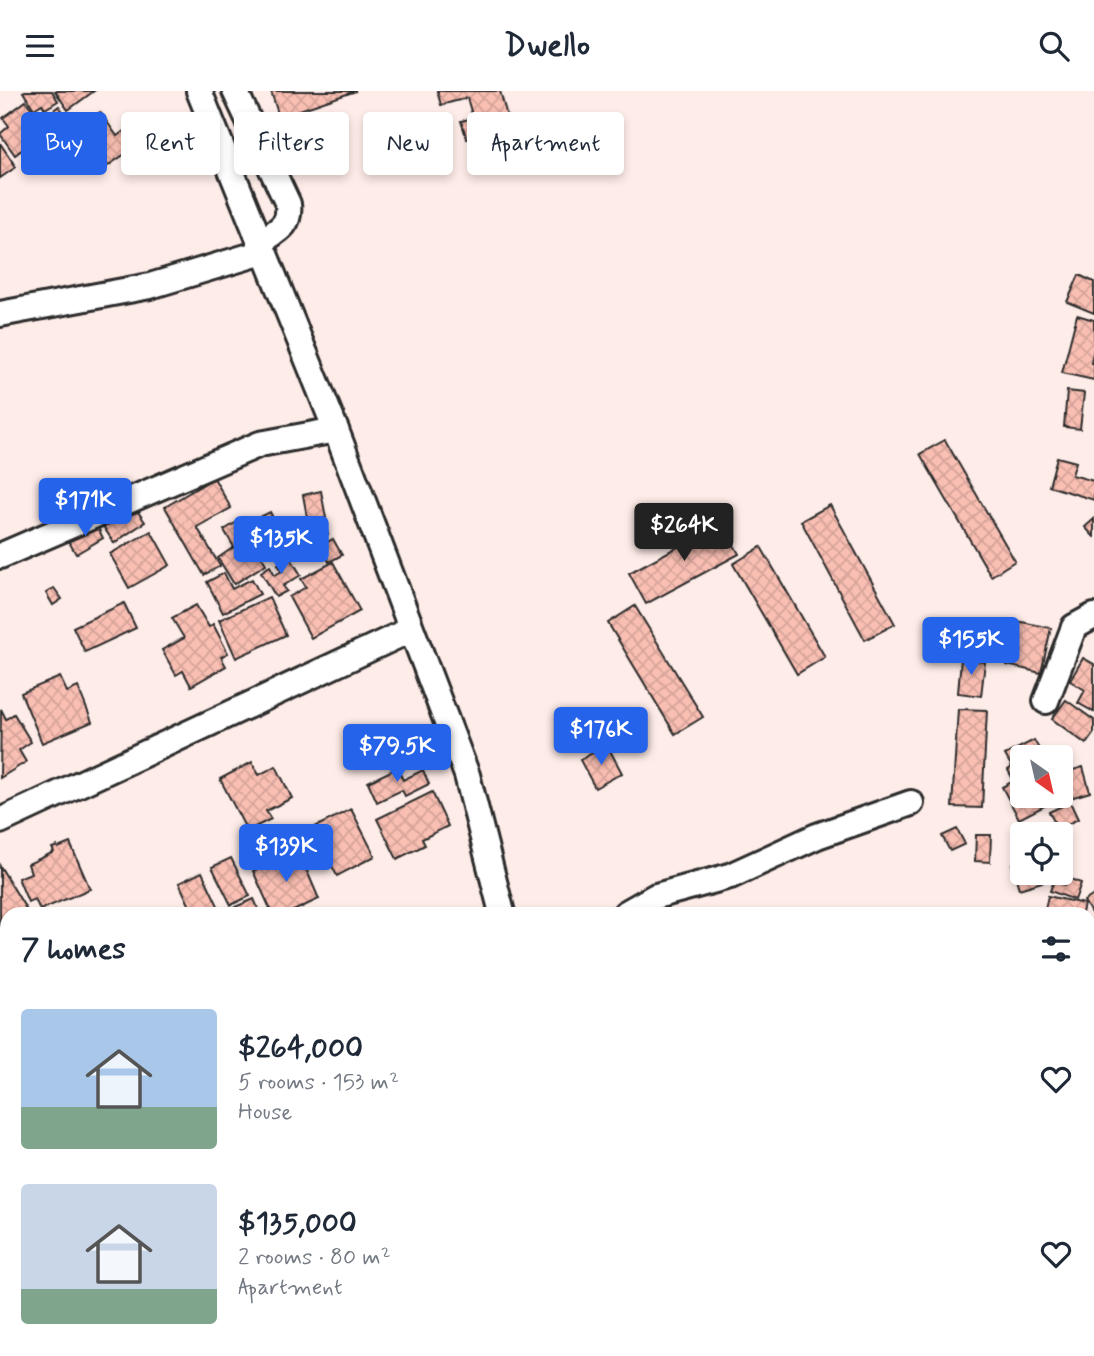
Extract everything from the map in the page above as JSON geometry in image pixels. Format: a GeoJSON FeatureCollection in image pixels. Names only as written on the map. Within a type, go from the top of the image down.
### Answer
{"type":"FeatureCollection","features":[{"type":"Feature","properties":{"kind":"street"},"geometry":{"type":"LineString","coordinates":[[199,91],[336,430],[467,775],[500,907]]}},
{"type":"Feature","properties":{"kind":"street"},"geometry":{"type":"LineString","coordinates":[[0,314],[150,286],[261,247],[285,224],[289,216],[288,204],[235,91]]}},
{"type":"Feature","properties":{"kind":"street"},"geometry":{"type":"LineString","coordinates":[[0,556],[260,444],[336,430]]}},
{"type":"Feature","properties":{"kind":"street"},"geometry":{"type":"LineString","coordinates":[[1046,701],[1074,627],[1094,616]]}},
{"type":"Feature","properties":{"kind":"street"},"geometry":{"type":"LineString","coordinates":[[0,821],[410,630]]}},
{"type":"Feature","properties":{"kind":"street"},"geometry":{"type":"LineString","coordinates":[[637,907],[656,896],[730,876],[817,836],[911,803]]}},
{"type":"Feature","properties":{"kind":"building"},"geometry":{"type":"Polygon","coordinates":[[[52,91],[58,101],[45,109],[42,104],[34,109],[23,92],[52,91]]]}},
{"type":"Feature","properties":{"kind":"building"},"geometry":{"type":"Polygon","coordinates":[[[55,91],[94,91],[68,110],[55,91]]]}},
{"type":"Feature","properties":{"kind":"building"},"geometry":{"type":"Polygon","coordinates":[[[271,91],[356,91],[294,112],[277,112],[271,91]]]}},
{"type":"Feature","properties":{"kind":"building"},"geometry":{"type":"Polygon","coordinates":[[[437,91],[500,91],[506,112],[471,112],[467,98],[441,105],[437,91]]]}},
{"type":"Feature","properties":{"kind":"building"},"geometry":{"type":"Polygon","coordinates":[[[26,101],[34,112],[21,112],[21,150],[15,155],[0,134],[9,126],[3,118],[26,101]]]}},
{"type":"Feature","properties":{"kind":"building"},"geometry":{"type":"Polygon","coordinates":[[[59,106],[63,112],[51,112],[59,106]]]}},
{"type":"Feature","properties":{"kind":"building"},"geometry":{"type":"Polygon","coordinates":[[[467,120],[467,139],[461,121],[467,120]]]}},
{"type":"Feature","properties":{"kind":"building"},"geometry":{"type":"Polygon","coordinates":[[[107,122],[117,136],[121,133],[121,157],[107,166],[107,122]]]}},
{"type":"Feature","properties":{"kind":"building"},"geometry":{"type":"Polygon","coordinates":[[[0,143],[16,167],[0,178],[0,143]]]}},
{"type":"Feature","properties":{"kind":"building"},"geometry":{"type":"Polygon","coordinates":[[[1079,275],[1094,282],[1094,313],[1067,302],[1079,275]]]}},
{"type":"Feature","properties":{"kind":"building"},"geometry":{"type":"Polygon","coordinates":[[[1077,315],[1094,320],[1091,363],[1094,363],[1094,380],[1062,373],[1077,315]]]}},
{"type":"Feature","properties":{"kind":"building"},"geometry":{"type":"Polygon","coordinates":[[[1067,391],[1084,393],[1080,429],[1064,427],[1067,391]]]}},
{"type":"Feature","properties":{"kind":"building"},"geometry":{"type":"Polygon","coordinates":[[[945,440],[1015,561],[991,576],[920,454],[945,440]]]}},
{"type":"Feature","properties":{"kind":"building"},"geometry":{"type":"Polygon","coordinates":[[[1057,457],[1076,462],[1072,475],[1094,481],[1094,500],[1049,486],[1057,457]]]}},
{"type":"Feature","properties":{"kind":"building"},"geometry":{"type":"Polygon","coordinates":[[[214,478],[231,508],[197,527],[220,566],[204,575],[165,507],[214,478]]]}},
{"type":"Feature","properties":{"kind":"building"},"geometry":{"type":"Polygon","coordinates":[[[321,491],[326,518],[308,522],[303,495],[321,491]]]}},
{"type":"Feature","properties":{"kind":"building"},"geometry":{"type":"Polygon","coordinates":[[[830,505],[895,624],[865,640],[801,521],[830,505]]]}},
{"type":"Feature","properties":{"kind":"building"},"geometry":{"type":"Polygon","coordinates":[[[134,506],[145,522],[114,543],[103,526],[134,506]]]}},
{"type":"Feature","properties":{"kind":"building"},"geometry":{"type":"Polygon","coordinates":[[[270,512],[272,516],[269,518],[278,541],[265,547],[252,521],[270,512]]]}},
{"type":"Feature","properties":{"kind":"building"},"geometry":{"type":"Polygon","coordinates":[[[242,519],[266,564],[234,584],[218,558],[234,547],[224,530],[242,519]]]}},
{"type":"Feature","properties":{"kind":"building"},"geometry":{"type":"Polygon","coordinates":[[[1094,519],[1094,537],[1085,527],[1094,519]]]}},
{"type":"Feature","properties":{"kind":"building"},"geometry":{"type":"Polygon","coordinates":[[[322,521],[328,534],[287,555],[280,541],[322,521]]]}},
{"type":"Feature","properties":{"kind":"building"},"geometry":{"type":"Polygon","coordinates":[[[95,522],[103,538],[76,554],[66,537],[95,522]]]}},
{"type":"Feature","properties":{"kind":"building"},"geometry":{"type":"Polygon","coordinates":[[[722,523],[739,554],[646,604],[629,573],[722,523]]]}},
{"type":"Feature","properties":{"kind":"building"},"geometry":{"type":"Polygon","coordinates":[[[151,531],[170,565],[129,588],[110,554],[151,531]]]}},
{"type":"Feature","properties":{"kind":"building"},"geometry":{"type":"Polygon","coordinates":[[[333,539],[342,555],[329,562],[321,546],[333,539]]]}},
{"type":"Feature","properties":{"kind":"building"},"geometry":{"type":"Polygon","coordinates":[[[761,547],[825,657],[797,674],[733,564],[761,547]]]}},
{"type":"Feature","properties":{"kind":"building"},"geometry":{"type":"Polygon","coordinates":[[[290,557],[301,575],[283,586],[287,591],[276,597],[261,572],[270,566],[275,575],[282,571],[278,564],[290,557]]]}},
{"type":"Feature","properties":{"kind":"building"},"geometry":{"type":"Polygon","coordinates":[[[333,562],[360,611],[311,638],[289,597],[306,587],[301,579],[333,562]]]}},
{"type":"Feature","properties":{"kind":"building"},"geometry":{"type":"Polygon","coordinates":[[[224,573],[232,589],[252,579],[260,594],[223,613],[207,582],[224,573]]]}},
{"type":"Feature","properties":{"kind":"building"},"geometry":{"type":"Polygon","coordinates":[[[54,588],[62,599],[53,605],[46,593],[54,588]]]}},
{"type":"Feature","properties":{"kind":"building"},"geometry":{"type":"Polygon","coordinates":[[[269,597],[286,635],[236,658],[219,620],[269,597]]]}},
{"type":"Feature","properties":{"kind":"building"},"geometry":{"type":"Polygon","coordinates":[[[124,603],[136,628],[85,652],[73,627],[124,603]]]}},
{"type":"Feature","properties":{"kind":"building"},"geometry":{"type":"Polygon","coordinates":[[[196,605],[209,627],[213,624],[228,653],[221,657],[226,666],[191,686],[183,671],[176,675],[162,650],[184,638],[172,618],[196,605]]]}},
{"type":"Feature","properties":{"kind":"building"},"geometry":{"type":"Polygon","coordinates":[[[635,606],[703,717],[675,734],[608,623],[635,606]]]}},
{"type":"Feature","properties":{"kind":"building"},"geometry":{"type":"Polygon","coordinates":[[[1017,621],[1051,628],[1041,673],[1007,665],[1017,621]]]}},
{"type":"Feature","properties":{"kind":"building"},"geometry":{"type":"Polygon","coordinates":[[[1083,658],[1094,664],[1094,712],[1078,703],[1085,690],[1070,681],[1083,658]]]}},
{"type":"Feature","properties":{"kind":"building"},"geometry":{"type":"Polygon","coordinates":[[[961,659],[985,662],[981,696],[958,693],[961,659]]]}},
{"type":"Feature","properties":{"kind":"building"},"geometry":{"type":"Polygon","coordinates":[[[60,677],[67,692],[78,687],[92,722],[42,743],[21,693],[60,677]]]}},
{"type":"Feature","properties":{"kind":"building"},"geometry":{"type":"Polygon","coordinates":[[[1066,700],[1094,720],[1094,733],[1086,744],[1052,719],[1066,700]]]}},
{"type":"Feature","properties":{"kind":"building"},"geometry":{"type":"Polygon","coordinates":[[[1,709],[6,719],[14,714],[31,742],[19,750],[26,762],[0,778],[1,709]]]}},
{"type":"Feature","properties":{"kind":"building"},"geometry":{"type":"Polygon","coordinates":[[[958,709],[987,710],[982,808],[952,807],[958,709]]]}},
{"type":"Feature","properties":{"kind":"building"},"geometry":{"type":"Polygon","coordinates":[[[1034,740],[1037,745],[1024,745],[1034,740]]]}},
{"type":"Feature","properties":{"kind":"building"},"geometry":{"type":"Polygon","coordinates":[[[607,745],[622,773],[595,788],[580,760],[607,745]]]}},
{"type":"Feature","properties":{"kind":"building"},"geometry":{"type":"Polygon","coordinates":[[[252,762],[259,775],[276,766],[292,798],[266,811],[271,819],[247,831],[220,779],[252,762]]]}},
{"type":"Feature","properties":{"kind":"building"},"geometry":{"type":"Polygon","coordinates":[[[1083,767],[1090,792],[1073,797],[1073,770],[1083,767]]]}},
{"type":"Feature","properties":{"kind":"building"},"geometry":{"type":"Polygon","coordinates":[[[397,768],[403,780],[423,770],[429,784],[405,796],[402,790],[377,802],[368,782],[397,768]]]}},
{"type":"Feature","properties":{"kind":"building"},"geometry":{"type":"Polygon","coordinates":[[[1010,783],[1010,802],[1002,787],[1010,783]]]}},
{"type":"Feature","properties":{"kind":"building"},"geometry":{"type":"Polygon","coordinates":[[[432,792],[448,826],[422,839],[425,845],[397,859],[377,819],[432,792]]]}},
{"type":"Feature","properties":{"kind":"building"},"geometry":{"type":"Polygon","coordinates":[[[1073,808],[1078,819],[1072,822],[1054,822],[1049,812],[1073,808]]]}},
{"type":"Feature","properties":{"kind":"building"},"geometry":{"type":"Polygon","coordinates":[[[351,809],[375,856],[337,876],[313,828],[351,809]]]}},
{"type":"Feature","properties":{"kind":"building"},"geometry":{"type":"Polygon","coordinates":[[[1014,809],[1039,809],[1019,819],[1014,809]]]}},
{"type":"Feature","properties":{"kind":"building"},"geometry":{"type":"Polygon","coordinates":[[[957,829],[965,844],[950,851],[942,836],[957,829]]]}},
{"type":"Feature","properties":{"kind":"building"},"geometry":{"type":"Polygon","coordinates":[[[976,835],[991,835],[990,862],[975,861],[976,835]]]}},
{"type":"Feature","properties":{"kind":"building"},"geometry":{"type":"Polygon","coordinates":[[[286,837],[292,850],[260,864],[254,851],[286,837]]]}},
{"type":"Feature","properties":{"kind":"building"},"geometry":{"type":"Polygon","coordinates":[[[70,843],[90,889],[47,907],[39,907],[35,899],[28,902],[18,878],[31,873],[28,864],[54,852],[52,848],[70,843]]]}},
{"type":"Feature","properties":{"kind":"building"},"geometry":{"type":"Polygon","coordinates":[[[298,850],[319,899],[302,907],[269,907],[253,871],[298,850]]]}},
{"type":"Feature","properties":{"kind":"building"},"geometry":{"type":"Polygon","coordinates":[[[231,858],[250,896],[231,905],[212,867],[231,858]]]}},
{"type":"Feature","properties":{"kind":"building"},"geometry":{"type":"Polygon","coordinates":[[[0,866],[25,907],[0,907],[0,866]]]}},
{"type":"Feature","properties":{"kind":"building"},"geometry":{"type":"Polygon","coordinates":[[[202,872],[219,907],[190,907],[179,883],[202,872]]]}},
{"type":"Feature","properties":{"kind":"building"},"geometry":{"type":"Polygon","coordinates":[[[1073,880],[1081,883],[1075,900],[1050,891],[1052,885],[1073,885],[1073,880]]]}},
{"type":"Feature","properties":{"kind":"building"},"geometry":{"type":"Polygon","coordinates":[[[1094,895],[1094,907],[1088,907],[1084,901],[1094,895]]]}},
{"type":"Feature","properties":{"kind":"building"},"geometry":{"type":"Polygon","coordinates":[[[1048,896],[1084,904],[1083,907],[1045,907],[1048,896]]]}},
{"type":"Feature","properties":{"kind":"building"},"geometry":{"type":"Polygon","coordinates":[[[254,899],[257,907],[235,907],[254,899]]]}}]}
